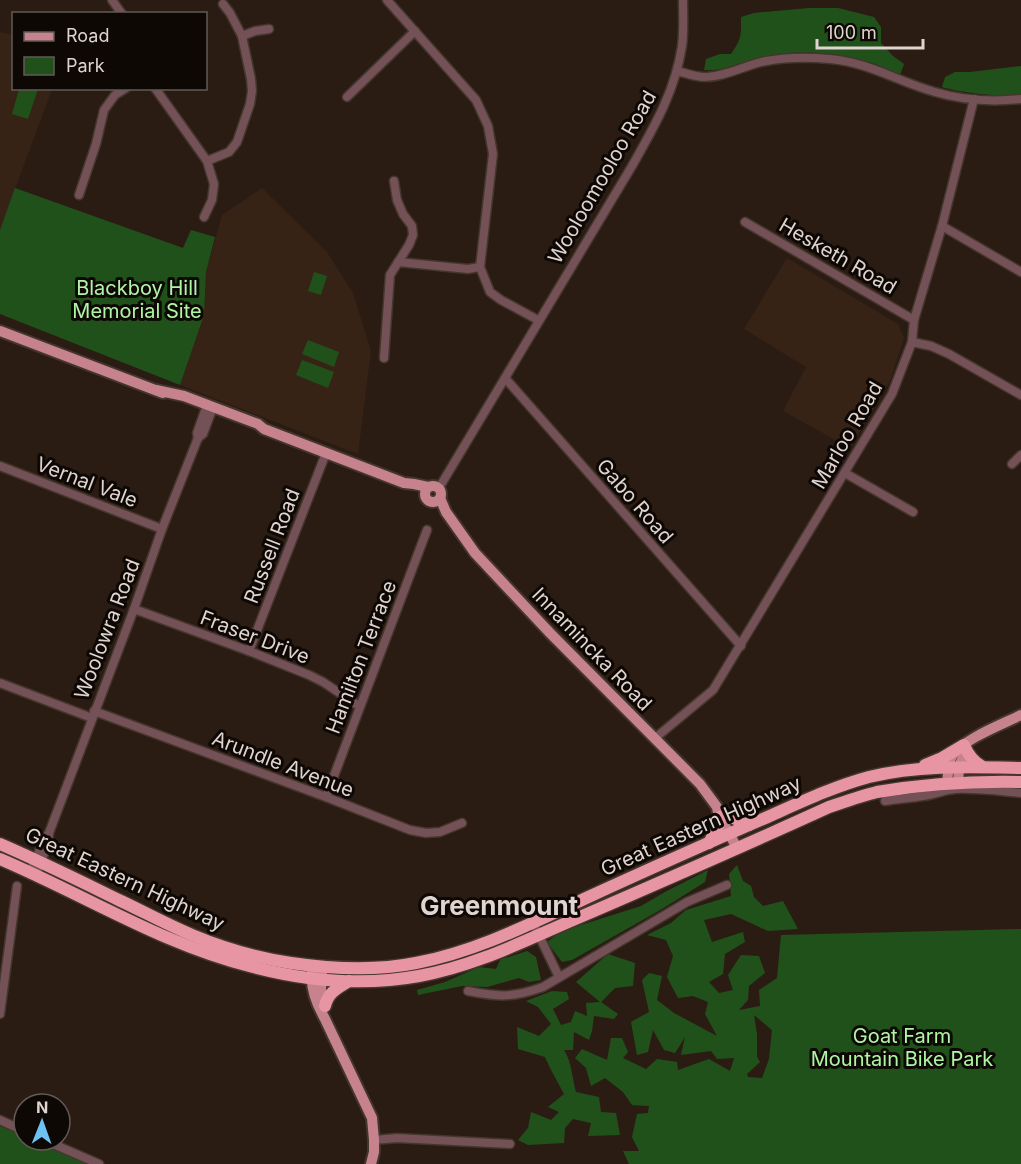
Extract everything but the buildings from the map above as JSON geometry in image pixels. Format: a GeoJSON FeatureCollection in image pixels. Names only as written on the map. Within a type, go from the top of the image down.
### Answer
{"type":"FeatureCollection","features":[{"type":"Feature","properties":{"kind":"highway"},"geometry":{"type":"LineString","coordinates":[[902,772],[931,763],[964,745],[976,764],[982,767]]}},
{"type":"Feature","properties":{"kind":"highway","name":"Great Eastern Highway"},"geometry":{"type":"LineString","coordinates":[[0,859],[34,873],[148,930],[253,968],[290,975],[396,966],[459,952],[483,944],[844,785],[871,777],[954,767],[1021,768]]}},
{"type":"Feature","properties":{"kind":"highway","name":"Great Eastern Highway"},"geometry":{"type":"LineString","coordinates":[[0,844],[192,935],[231,949],[349,981],[395,980],[435,973],[479,960],[829,807],[875,793],[903,793],[953,784],[1021,782]]}},
{"type":"Feature","properties":{"kind":"highway"},"geometry":{"type":"LineString","coordinates":[[709,843],[722,813],[749,825]]}},
{"type":"Feature","properties":{"kind":"highway"},"geometry":{"type":"LineString","coordinates":[[325,1006],[327,998],[333,991],[349,981]]}},
{"type":"Feature","properties":{"kind":"main road","name":"Innamincka Road"},"geometry":{"type":"LineString","coordinates":[[0,331],[156,390],[184,396],[209,409],[258,424],[264,429],[404,483],[410,488],[435,490],[442,511],[446,512],[475,553],[550,633],[700,784],[722,813],[740,847]]}},
{"type":"Feature","properties":{"kind":"main road"},"geometry":{"type":"LineString","coordinates":[[953,784],[954,767],[964,754],[964,745],[977,736],[1021,715]]}},
{"type":"Feature","properties":{"kind":"main road"},"geometry":{"type":"LineString","coordinates":[[317,972],[326,1019]]}},
{"type":"Feature","properties":{"kind":"main road"},"geometry":{"type":"LineString","coordinates":[[317,972],[314,994],[372,1118],[374,1152],[371,1164]]}},
{"type":"Feature","properties":{"kind":"street"},"geometry":{"type":"LineString","coordinates":[[387,0],[476,100],[488,126],[493,154],[480,267],[490,292],[538,320]]}},
{"type":"Feature","properties":{"kind":"street","name":"Wooloomooloo Road"},"geometry":{"type":"LineString","coordinates":[[435,490],[660,116],[677,71],[682,45],[683,0]]}},
{"type":"Feature","properties":{"kind":"street"},"geometry":{"type":"LineString","coordinates":[[207,161],[229,152],[237,142],[252,91],[243,36],[223,4]]}},
{"type":"Feature","properties":{"kind":"street"},"geometry":{"type":"LineString","coordinates":[[243,36],[269,29]]}},
{"type":"Feature","properties":{"kind":"street"},"geometry":{"type":"LineString","coordinates":[[347,97],[415,31]]}},
{"type":"Feature","properties":{"kind":"street"},"geometry":{"type":"LineString","coordinates":[[677,71],[703,77],[767,61],[790,58],[833,59],[875,69],[934,92],[974,99],[1021,99]]}},
{"type":"Feature","properties":{"kind":"street"},"geometry":{"type":"LineString","coordinates":[[79,195],[96,144],[104,110],[115,95],[123,90]]}},
{"type":"Feature","properties":{"kind":"street"},"geometry":{"type":"LineString","coordinates":[[156,90],[207,161],[214,184],[212,200],[204,217]]}},
{"type":"Feature","properties":{"kind":"street","name":"Marloo Road"},"geometry":{"type":"LineString","coordinates":[[654,739],[713,690],[892,394],[912,342],[914,320],[942,226],[974,99]]}},
{"type":"Feature","properties":{"kind":"street"},"geometry":{"type":"LineString","coordinates":[[384,358],[390,275],[413,235],[412,226],[397,200],[394,181]]}},
{"type":"Feature","properties":{"kind":"street","name":"Hesketh Road"},"geometry":{"type":"LineString","coordinates":[[746,222],[914,320]]}},
{"type":"Feature","properties":{"kind":"street"},"geometry":{"type":"LineString","coordinates":[[942,226],[1021,272]]}},
{"type":"Feature","properties":{"kind":"street"},"geometry":{"type":"LineString","coordinates":[[398,262],[468,269],[480,267]]}},
{"type":"Feature","properties":{"kind":"street"},"geometry":{"type":"LineString","coordinates":[[912,342],[931,346],[949,354],[1021,395]]}},
{"type":"Feature","properties":{"kind":"street","name":"Gabo Road"},"geometry":{"type":"LineString","coordinates":[[504,378],[741,646]]}},
{"type":"Feature","properties":{"kind":"street","name":"Woolowra Road"},"geometry":{"type":"LineString","coordinates":[[34,873],[45,838],[49,833],[134,609],[162,529],[198,438],[203,434],[209,409]]}},
{"type":"Feature","properties":{"kind":"street","name":"Russell Road"},"geometry":{"type":"LineString","coordinates":[[249,651],[326,453]]}},
{"type":"Feature","properties":{"kind":"street"},"geometry":{"type":"LineString","coordinates":[[1012,464],[1021,456]]}},
{"type":"Feature","properties":{"kind":"street","name":"Vernal Vale"},"geometry":{"type":"LineString","coordinates":[[0,466],[162,529]]}},
{"type":"Feature","properties":{"kind":"street"},"geometry":{"type":"LineString","coordinates":[[845,473],[914,512]]}},
{"type":"Feature","properties":{"kind":"street","name":"Hamilton Terrace"},"geometry":{"type":"LineString","coordinates":[[326,797],[359,705],[428,530]]}},
{"type":"Feature","properties":{"kind":"street","name":"Fraser Drive"},"geometry":{"type":"LineString","coordinates":[[134,609],[249,651],[323,682],[359,705]]}},
{"type":"Feature","properties":{"kind":"street","name":"Arundle Avenue"},"geometry":{"type":"LineString","coordinates":[[0,683],[326,797],[410,830],[426,833],[440,832],[462,823]]}},
{"type":"Feature","properties":{"kind":"street"},"geometry":{"type":"LineString","coordinates":[[902,772],[903,793]]}},
{"type":"Feature","properties":{"kind":"street"},"geometry":{"type":"LineString","coordinates":[[885,801],[903,793],[925,796],[941,790],[954,789],[1021,793]]}},
{"type":"Feature","properties":{"kind":"street"},"geometry":{"type":"LineString","coordinates":[[468,991],[491,996],[505,996],[523,994],[543,987],[687,902],[727,885]]}},
{"type":"Feature","properties":{"kind":"street"},"geometry":{"type":"LineString","coordinates":[[0,1014],[17,886]]}},
{"type":"Feature","properties":{"kind":"street"},"geometry":{"type":"LineString","coordinates":[[532,923],[560,977]]}},
{"type":"Feature","properties":{"kind":"street"},"geometry":{"type":"LineString","coordinates":[[374,1140],[398,1138],[510,1144]]}},
{"type":"Feature","properties":{"kind":"street"},"geometry":{"type":"LineString","coordinates":[[72,1152],[99,1164]]}},
{"type":"Feature","properties":{"kind":"shaded area"},"geometry":{"type":"Polygon","coordinates":[[[0,32],[12,35],[12,90],[52,90],[0,230],[0,32]]]}},
{"type":"Feature","properties":{"kind":"shaded area"},"geometry":{"type":"Polygon","coordinates":[[[262,188],[327,252],[353,293],[371,351],[358,454],[180,385],[204,315],[206,272],[222,215],[262,188]]]}},
{"type":"Feature","properties":{"kind":"shaded area"},"geometry":{"type":"Polygon","coordinates":[[[787,258],[898,324],[904,338],[890,381],[850,448],[783,411],[806,367],[744,329],[787,258]]]}},
{"type":"Feature","properties":{"kind":"green space"},"geometry":{"type":"Polygon","coordinates":[[[838,8],[874,17],[881,27],[881,43],[904,64],[900,75],[869,62],[816,53],[789,53],[756,59],[726,68],[704,70],[706,59],[720,54],[731,54],[740,37],[741,17],[754,13],[838,8]]]}},
{"type":"Feature","properties":{"kind":"green space"},"geometry":{"type":"Polygon","coordinates":[[[1021,66],[1021,95],[981,94],[942,87],[945,77],[955,72],[1021,66]]]}},
{"type":"Feature","properties":{"kind":"green space"},"geometry":{"type":"Polygon","coordinates":[[[19,90],[38,90],[28,119],[12,114],[19,90]]]}},
{"type":"Feature","properties":{"kind":"green space","name":"Blackboy Hill Memorial Site"},"geometry":{"type":"Polygon","coordinates":[[[15,188],[183,248],[191,230],[215,237],[206,272],[204,315],[180,385],[0,314],[0,230],[15,188]]]}},
{"type":"Feature","properties":{"kind":"green space"},"geometry":{"type":"Polygon","coordinates":[[[314,272],[327,276],[321,295],[308,291],[314,272]]]}},
{"type":"Feature","properties":{"kind":"green space"},"geometry":{"type":"Polygon","coordinates":[[[308,340],[339,352],[334,367],[302,354],[308,340]]]}},
{"type":"Feature","properties":{"kind":"green space"},"geometry":{"type":"Polygon","coordinates":[[[302,360],[334,372],[328,388],[296,375],[302,360]]]}},
{"type":"Feature","properties":{"kind":"green space","name":"Goat Farm Mountain Bike Park"},"geometry":{"type":"Polygon","coordinates":[[[737,865],[743,881],[751,886],[754,897],[763,906],[783,901],[798,929],[768,931],[731,914],[704,920],[712,942],[743,932],[745,942],[725,954],[723,974],[709,982],[719,993],[733,990],[728,975],[741,955],[759,956],[765,973],[749,986],[748,1000],[739,1010],[760,1006],[759,990],[777,978],[781,935],[1021,929],[1021,1164],[629,1164],[623,1151],[639,1151],[632,1137],[637,1114],[648,1113],[649,1106],[632,1105],[623,1092],[605,1078],[591,1086],[586,1068],[575,1058],[582,1049],[607,1060],[611,1038],[622,1038],[628,1052],[623,1058],[646,1069],[657,1059],[677,1062],[678,1070],[709,1059],[730,1071],[734,1058],[717,1059],[711,1051],[681,1055],[685,1037],[675,1053],[664,1050],[653,1030],[648,1052],[637,1055],[631,1022],[649,1012],[642,980],[649,973],[662,976],[657,1000],[674,1013],[717,1036],[705,1014],[708,1002],[693,996],[678,998],[667,977],[673,956],[666,940],[647,935],[671,923],[686,910],[731,896],[729,874],[737,865]],[[754,1015],[757,1057],[760,1062],[747,1074],[748,1077],[762,1078],[769,1059],[772,1030],[754,1015]]]}},
{"type":"Feature","properties":{"kind":"green space"},"geometry":{"type":"Polygon","coordinates":[[[708,870],[705,882],[572,960],[562,962],[547,942],[562,931],[641,906],[708,870]]]}},
{"type":"Feature","properties":{"kind":"green space"},"geometry":{"type":"Polygon","coordinates":[[[527,951],[536,957],[541,980],[529,982],[519,978],[487,987],[462,986],[418,995],[417,990],[445,982],[479,967],[496,969],[501,958],[527,951]]]}},
{"type":"Feature","properties":{"kind":"green space"},"geometry":{"type":"Polygon","coordinates":[[[608,954],[635,963],[633,986],[615,988],[601,1002],[618,1014],[614,1019],[594,1016],[589,1040],[574,1032],[573,1050],[564,1050],[576,1092],[599,1097],[601,1112],[616,1113],[620,1135],[588,1136],[591,1123],[573,1119],[565,1128],[564,1143],[528,1145],[518,1140],[528,1128],[531,1112],[551,1120],[559,1112],[548,1107],[564,1094],[545,1057],[518,1049],[517,1027],[539,1036],[551,1024],[538,1007],[526,1001],[552,991],[567,992],[569,999],[553,1009],[561,1025],[571,1022],[575,1011],[587,1016],[586,1003],[600,1002],[576,982],[608,954]]]}},
{"type":"Feature","properties":{"kind":"green space"},"geometry":{"type":"Polygon","coordinates":[[[0,1126],[12,1131],[12,1152],[60,1152],[88,1164],[0,1164],[0,1126]]]}},
{"type":"Feature","properties":{"kind":"district","name":"Greenmount"},"geometry":{"type":"Point","coordinates":[499,906]}}]}
